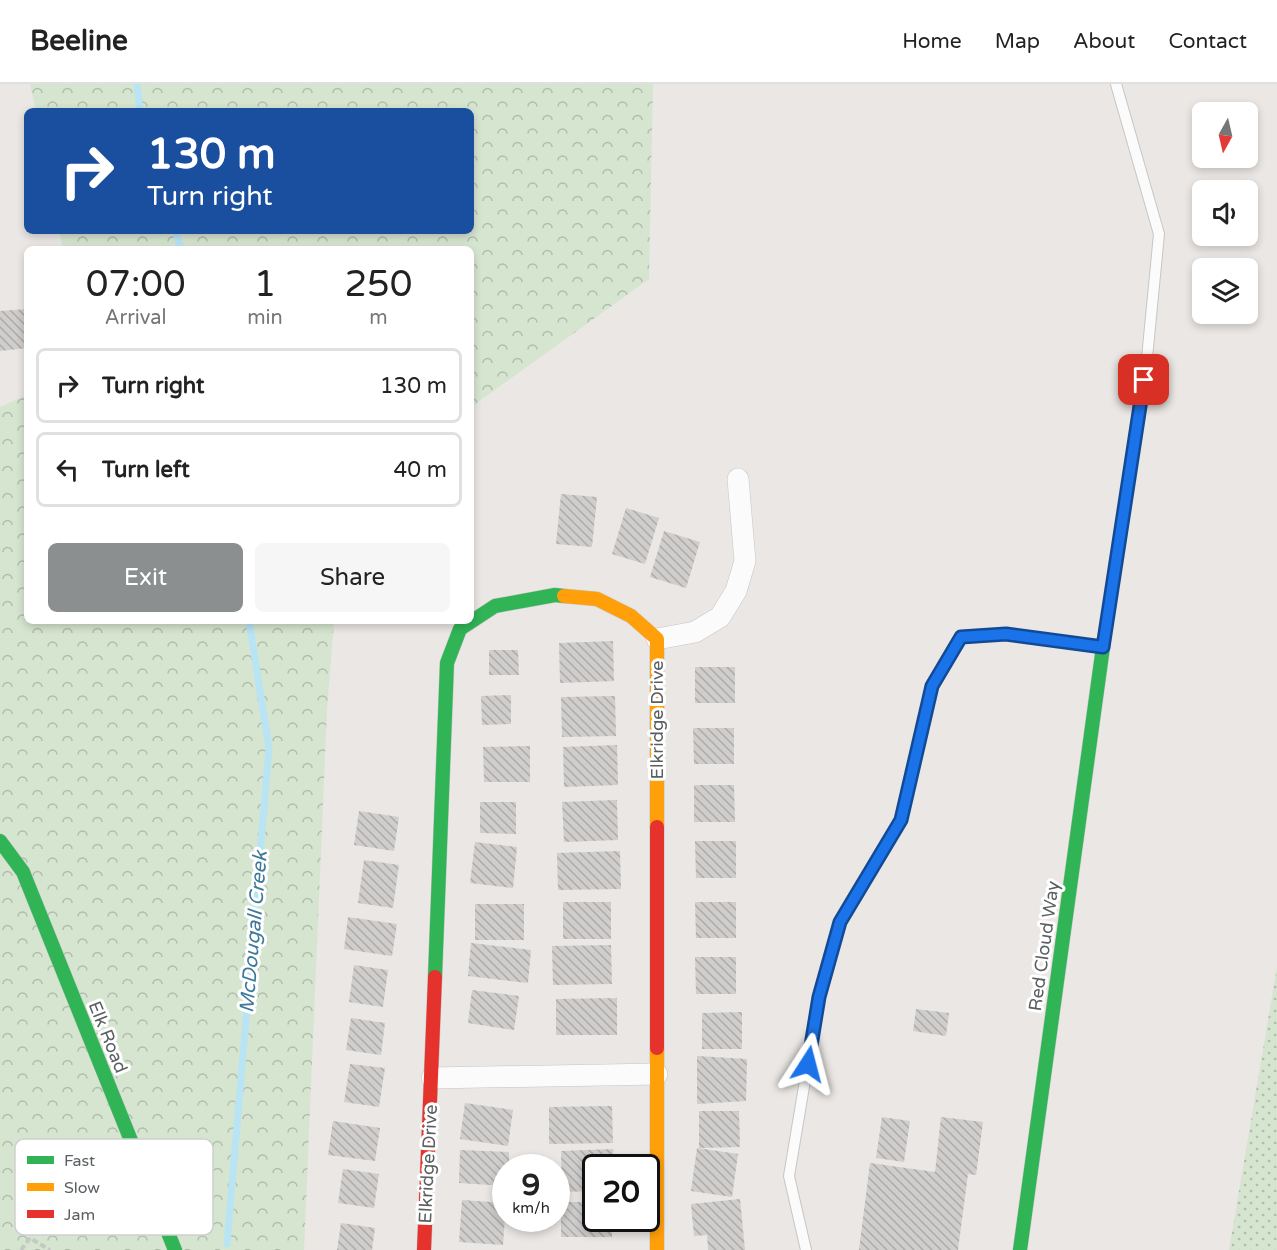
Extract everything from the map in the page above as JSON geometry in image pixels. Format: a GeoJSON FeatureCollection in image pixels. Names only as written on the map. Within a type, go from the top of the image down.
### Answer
{"type":"FeatureCollection","features":[{"type":"Feature","properties":{"kind":"street"},"geometry":{"type":"LineString","coordinates":[[657,639],[695,632],[704,627],[720,616],[735,591],[745,561],[738,479]]}},
{"type":"Feature","properties":{"kind":"street","name":"Elkridge Drive"},"geometry":{"type":"LineString","coordinates":[[474,620],[495,606],[555,595],[597,599],[631,616],[657,639],[657,1250]]}},
{"type":"Feature","properties":{"kind":"street","name":"Elkridge Drive"},"geometry":{"type":"LineString","coordinates":[[424,1250],[447,663],[460,629],[468,624]]}},
{"type":"Feature","properties":{"kind":"street","name":"Red Cloud Way"},"geometry":{"type":"LineString","coordinates":[[1020,1250],[1103,647]]}},
{"type":"Feature","properties":{"kind":"street","name":"Elk Road"},"geometry":{"type":"LineString","coordinates":[[0,841],[23,872],[130,1139]]}},
{"type":"Feature","properties":{"kind":"street","name":"Elkridge Drive"},"geometry":{"type":"LineString","coordinates":[[432,1078],[657,1074]]}},
{"type":"Feature","properties":{"kind":"street","name":"Elk Road"},"geometry":{"type":"LineString","coordinates":[[169,1235],[175,1250]]}},
{"type":"Feature","properties":{"kind":"lane"},"geometry":{"type":"LineString","coordinates":[[806,1250],[789,1176],[819,997],[840,922],[901,820],[932,686],[961,637],[1006,634],[1103,647],[1148,357],[1159,234],[1116,84]]}},
{"type":"Feature","properties":{"kind":"path"},"geometry":{"type":"LineString","coordinates":[[21,1250],[30,1238],[50,1250]]}},
{"type":"Feature","properties":{"kind":"green space"},"geometry":{"type":"Polygon","coordinates":[[[30,84],[653,84],[649,279],[474,405],[474,246],[62,246],[60,234],[474,234],[474,108],[35,108],[30,84]]]}},
{"type":"Feature","properties":{"kind":"green space"},"geometry":{"type":"Polygon","coordinates":[[[24,396],[24,624],[334,624],[327,710],[304,1250],[0,1250],[0,407],[24,396]]]}},
{"type":"Feature","properties":{"kind":"green space"},"geometry":{"type":"Polygon","coordinates":[[[1277,967],[1277,1250],[1229,1250],[1277,967]]]}},
{"type":"Feature","properties":{"kind":"building"},"geometry":{"type":"Polygon","coordinates":[[[24,309],[24,348],[0,351],[0,311],[24,309]]]}},
{"type":"Feature","properties":{"kind":"building"},"geometry":{"type":"Polygon","coordinates":[[[561,494],[597,497],[592,547],[556,544],[561,494]]]}},
{"type":"Feature","properties":{"kind":"building"},"geometry":{"type":"Polygon","coordinates":[[[626,508],[659,518],[645,564],[612,554],[626,508]]]}},
{"type":"Feature","properties":{"kind":"building"},"geometry":{"type":"Polygon","coordinates":[[[664,531],[700,542],[686,588],[650,577],[664,531]]]}},
{"type":"Feature","properties":{"kind":"building"},"geometry":{"type":"Polygon","coordinates":[[[613,641],[614,681],[560,683],[559,643],[613,641]]]}},
{"type":"Feature","properties":{"kind":"building"},"geometry":{"type":"Polygon","coordinates":[[[489,650],[518,650],[519,675],[489,675],[489,650]]]}},
{"type":"Feature","properties":{"kind":"building"},"geometry":{"type":"Polygon","coordinates":[[[695,667],[735,667],[735,703],[695,703],[695,667]]]}},
{"type":"Feature","properties":{"kind":"building"},"geometry":{"type":"Polygon","coordinates":[[[511,695],[511,724],[482,725],[481,696],[511,695]]]}},
{"type":"Feature","properties":{"kind":"building"},"geometry":{"type":"Polygon","coordinates":[[[615,696],[616,736],[562,737],[561,697],[615,696]]]}},
{"type":"Feature","properties":{"kind":"building"},"geometry":{"type":"Polygon","coordinates":[[[693,728],[734,728],[734,764],[694,764],[693,728]]]}},
{"type":"Feature","properties":{"kind":"building"},"geometry":{"type":"Polygon","coordinates":[[[617,745],[618,785],[564,787],[563,747],[617,745]]]}},
{"type":"Feature","properties":{"kind":"building"},"geometry":{"type":"Polygon","coordinates":[[[530,746],[530,782],[484,782],[483,747],[530,746]]]}},
{"type":"Feature","properties":{"kind":"building"},"geometry":{"type":"Polygon","coordinates":[[[694,785],[734,785],[735,822],[694,822],[694,785]]]}},
{"type":"Feature","properties":{"kind":"building"},"geometry":{"type":"Polygon","coordinates":[[[617,800],[618,840],[564,842],[562,802],[617,800]]]}},
{"type":"Feature","properties":{"kind":"building"},"geometry":{"type":"Polygon","coordinates":[[[480,802],[516,802],[516,834],[480,833],[480,802]]]}},
{"type":"Feature","properties":{"kind":"building"},"geometry":{"type":"Polygon","coordinates":[[[359,811],[399,817],[394,851],[354,845],[359,811]]]}},
{"type":"Feature","properties":{"kind":"building"},"geometry":{"type":"Polygon","coordinates":[[[695,841],[736,841],[736,878],[696,878],[695,841]]]}},
{"type":"Feature","properties":{"kind":"building"},"geometry":{"type":"Polygon","coordinates":[[[475,842],[517,847],[513,888],[470,883],[475,842]]]}},
{"type":"Feature","properties":{"kind":"building"},"geometry":{"type":"Polygon","coordinates":[[[620,851],[621,889],[558,890],[557,853],[620,851]]]}},
{"type":"Feature","properties":{"kind":"building"},"geometry":{"type":"Polygon","coordinates":[[[364,860],[399,865],[393,908],[358,903],[364,860]]]}},
{"type":"Feature","properties":{"kind":"building"},"geometry":{"type":"Polygon","coordinates":[[[563,902],[611,902],[611,939],[563,939],[563,902]]]}},
{"type":"Feature","properties":{"kind":"building"},"geometry":{"type":"Polygon","coordinates":[[[695,902],[736,902],[736,938],[696,938],[695,902]]]}},
{"type":"Feature","properties":{"kind":"building"},"geometry":{"type":"Polygon","coordinates":[[[475,904],[524,904],[524,940],[475,940],[475,904]]]}},
{"type":"Feature","properties":{"kind":"building"},"geometry":{"type":"Polygon","coordinates":[[[348,917],[397,924],[392,956],[344,949],[348,917]]]}},
{"type":"Feature","properties":{"kind":"building"},"geometry":{"type":"Polygon","coordinates":[[[471,943],[531,950],[528,983],[468,976],[471,943]]]}},
{"type":"Feature","properties":{"kind":"building"},"geometry":{"type":"Polygon","coordinates":[[[611,945],[612,984],[553,985],[552,946],[611,945]]]}},
{"type":"Feature","properties":{"kind":"building"},"geometry":{"type":"Polygon","coordinates":[[[695,957],[736,957],[736,994],[696,994],[695,957]]]}},
{"type":"Feature","properties":{"kind":"building"},"geometry":{"type":"Polygon","coordinates":[[[354,965],[388,970],[383,1007],[349,1002],[354,965]]]}},
{"type":"Feature","properties":{"kind":"building"},"geometry":{"type":"Polygon","coordinates":[[[472,990],[519,996],[514,1030],[468,1023],[472,990]]]}},
{"type":"Feature","properties":{"kind":"building"},"geometry":{"type":"Polygon","coordinates":[[[617,998],[617,1035],[556,1035],[556,999],[617,998]]]}},
{"type":"Feature","properties":{"kind":"building"},"geometry":{"type":"Polygon","coordinates":[[[916,1009],[949,1013],[946,1036],[913,1031],[916,1009]]]}},
{"type":"Feature","properties":{"kind":"building"},"geometry":{"type":"Polygon","coordinates":[[[742,1012],[742,1049],[702,1049],[702,1013],[742,1012]]]}},
{"type":"Feature","properties":{"kind":"building"},"geometry":{"type":"Polygon","coordinates":[[[351,1018],[385,1023],[381,1055],[346,1050],[351,1018]]]}},
{"type":"Feature","properties":{"kind":"building"},"geometry":{"type":"Polygon","coordinates":[[[697,1056],[747,1059],[746,1101],[697,1104],[697,1056]]]}},
{"type":"Feature","properties":{"kind":"building"},"geometry":{"type":"Polygon","coordinates":[[[350,1064],[385,1068],[379,1107],[344,1102],[350,1064]]]}},
{"type":"Feature","properties":{"kind":"building"},"geometry":{"type":"Polygon","coordinates":[[[465,1103],[513,1110],[508,1146],[460,1139],[465,1103]]]}},
{"type":"Feature","properties":{"kind":"building"},"geometry":{"type":"Polygon","coordinates":[[[612,1106],[613,1143],[549,1144],[549,1107],[612,1106]]]}},
{"type":"Feature","properties":{"kind":"building"},"geometry":{"type":"Polygon","coordinates":[[[699,1111],[739,1111],[740,1147],[699,1148],[699,1111]]]}},
{"type":"Feature","properties":{"kind":"building"},"geometry":{"type":"Polygon","coordinates":[[[882,1117],[910,1121],[904,1162],[876,1158],[882,1117]]]}},
{"type":"Feature","properties":{"kind":"building"},"geometry":{"type":"Polygon","coordinates":[[[941,1117],[983,1122],[976,1175],[968,1174],[958,1250],[859,1250],[870,1163],[935,1172],[941,1117]]]}},
{"type":"Feature","properties":{"kind":"building"},"geometry":{"type":"Polygon","coordinates":[[[333,1121],[380,1128],[375,1161],[328,1155],[333,1121]]]}},
{"type":"Feature","properties":{"kind":"building"},"geometry":{"type":"Polygon","coordinates":[[[697,1148],[738,1154],[732,1197],[691,1191],[697,1148]]]}},
{"type":"Feature","properties":{"kind":"building"},"geometry":{"type":"Polygon","coordinates":[[[613,1149],[613,1154],[582,1154],[582,1191],[570,1192],[570,1154],[561,1154],[561,1151],[613,1149]]]}},
{"type":"Feature","properties":{"kind":"building"},"geometry":{"type":"Polygon","coordinates":[[[460,1150],[509,1152],[509,1154],[492,1154],[492,1185],[459,1183],[460,1150]]]}},
{"type":"Feature","properties":{"kind":"building"},"geometry":{"type":"Polygon","coordinates":[[[343,1169],[379,1174],[374,1208],[338,1203],[343,1169]]]}},
{"type":"Feature","properties":{"kind":"building"},"geometry":{"type":"Polygon","coordinates":[[[740,1199],[745,1250],[708,1250],[707,1235],[694,1236],[691,1204],[740,1199]]]}},
{"type":"Feature","properties":{"kind":"building"},"geometry":{"type":"Polygon","coordinates":[[[462,1200],[492,1202],[492,1232],[504,1232],[503,1245],[459,1242],[462,1200]]]}},
{"type":"Feature","properties":{"kind":"building"},"geometry":{"type":"Polygon","coordinates":[[[570,1202],[582,1202],[582,1232],[612,1232],[612,1237],[561,1237],[561,1232],[570,1232],[570,1202]]]}},
{"type":"Feature","properties":{"kind":"building"},"geometry":{"type":"Polygon","coordinates":[[[341,1223],[375,1228],[372,1250],[337,1250],[341,1223]]]}},
{"type":"Feature","properties":{"kind":"waterway","name":"McDougall Creek"},"geometry":{"type":"LineString","coordinates":[[137,84],[140,108]]}},
{"type":"Feature","properties":{"kind":"waterway","name":"McDougall Creek"},"geometry":{"type":"LineString","coordinates":[[176,234],[180,246]]}},
{"type":"Feature","properties":{"kind":"waterway","name":"McDougall Creek"},"geometry":{"type":"LineString","coordinates":[[227,1244],[269,748],[249,624]]}},
{"type":"Feature","properties":{"kind":"traffic: fast"},"geometry":{"type":"LineString","coordinates":[[474,620],[495,606],[555,595],[564,596]]}},
{"type":"Feature","properties":{"kind":"traffic: fast"},"geometry":{"type":"LineString","coordinates":[[435,977],[447,663],[460,629],[468,624]]}},
{"type":"Feature","properties":{"kind":"traffic: fast"},"geometry":{"type":"LineString","coordinates":[[1020,1250],[1103,647]]}},
{"type":"Feature","properties":{"kind":"traffic: fast"},"geometry":{"type":"LineString","coordinates":[[0,841],[23,872],[130,1139]]}},
{"type":"Feature","properties":{"kind":"traffic: fast"},"geometry":{"type":"LineString","coordinates":[[169,1235],[175,1250]]}},
{"type":"Feature","properties":{"kind":"traffic: slow"},"geometry":{"type":"LineString","coordinates":[[564,596],[597,599],[631,616],[657,639],[657,827]]}},
{"type":"Feature","properties":{"kind":"traffic: slow"},"geometry":{"type":"LineString","coordinates":[[657,1048],[657,1250]]}},
{"type":"Feature","properties":{"kind":"traffic: jam"},"geometry":{"type":"LineString","coordinates":[[657,827],[657,1048]]}},
{"type":"Feature","properties":{"kind":"traffic: jam"},"geometry":{"type":"LineString","coordinates":[[424,1250],[435,977]]}},
{"type":"Feature","properties":{"kind":"route"},"geometry":{"type":"LineString","coordinates":[[808,1064],[819,997],[840,922],[901,820],[932,686],[961,637],[1006,634],[1103,647],[1144,380]]}}]}
